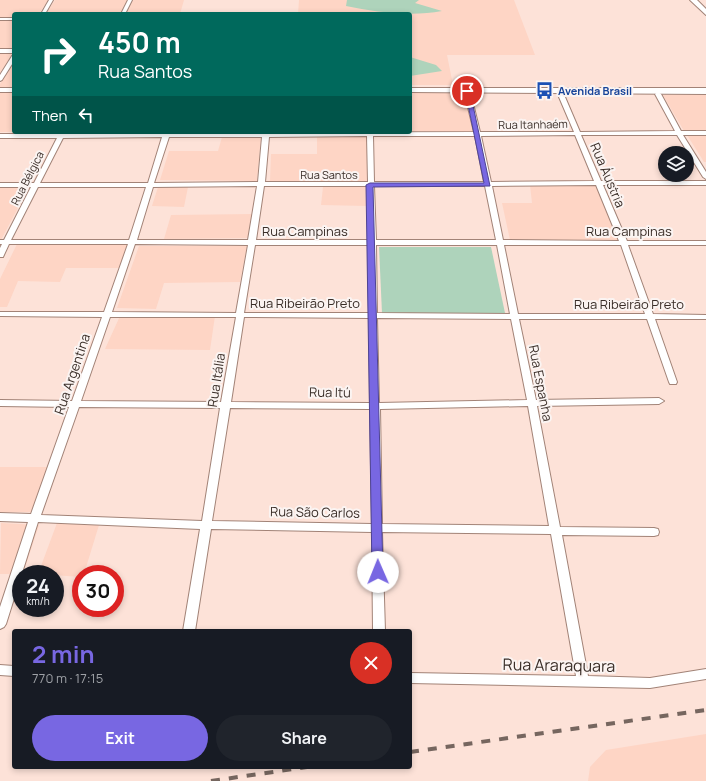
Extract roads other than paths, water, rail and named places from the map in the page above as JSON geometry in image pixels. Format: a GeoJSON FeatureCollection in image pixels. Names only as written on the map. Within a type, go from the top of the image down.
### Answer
{"type":"FeatureCollection","features":[{"type":"Feature","properties":{"kind":"main road"},"geometry":{"type":"LineString","coordinates":[[692,0],[706,13]]}},
{"type":"Feature","properties":{"kind":"main road"},"geometry":{"type":"LineString","coordinates":[[0,90],[12,90]]}},
{"type":"Feature","properties":{"kind":"main road"},"geometry":{"type":"LineString","coordinates":[[412,90],[706,90]]}},
{"type":"Feature","properties":{"kind":"main road"},"geometry":{"type":"LineString","coordinates":[[627,90],[706,90]]}},
{"type":"Feature","properties":{"kind":"main road"},"geometry":{"type":"LineString","coordinates":[[627,90],[658,94],[706,90]]}},
{"type":"Feature","properties":{"kind":"street"},"geometry":{"type":"LineString","coordinates":[[44,12],[52,0]]}},
{"type":"Feature","properties":{"kind":"street"},"geometry":{"type":"LineString","coordinates":[[124,12],[130,0]]}},
{"type":"Feature","properties":{"kind":"street"},"geometry":{"type":"LineString","coordinates":[[0,19],[12,19]]}},
{"type":"Feature","properties":{"kind":"street"},"geometry":{"type":"LineString","coordinates":[[0,51],[12,51]]}},
{"type":"Feature","properties":{"kind":"street"},"geometry":{"type":"LineString","coordinates":[[0,78],[12,60]]}},
{"type":"Feature","properties":{"kind":"street","name":"Rua Áustria"},"geometry":{"type":"LineString","coordinates":[[563,90],[577,133],[624,243],[673,382]]}},
{"type":"Feature","properties":{"kind":"street","name":"Rua Espanha"},"geometry":{"type":"LineString","coordinates":[[467,91],[478,135],[515,316],[584,682]]}},
{"type":"Feature","properties":{"kind":"street"},"geometry":{"type":"LineString","coordinates":[[658,94],[679,133],[706,177]]}},
{"type":"Feature","properties":{"kind":"street","name":"Rua Itanhaém"},"geometry":{"type":"LineString","coordinates":[[0,136],[62,134],[478,135],[706,133]]}},
{"type":"Feature","properties":{"kind":"street","name":"Rua Bélgica"},"geometry":{"type":"LineString","coordinates":[[0,255],[3,242],[36,185],[62,134]]}},
{"type":"Feature","properties":{"kind":"street","name":"Rua Argentina"},"geometry":{"type":"LineString","coordinates":[[0,624],[35,517],[132,243],[166,134]]}},
{"type":"Feature","properties":{"kind":"street","name":"Rua Itália"},"geometry":{"type":"LineString","coordinates":[[189,629],[261,185],[266,134]]}},
{"type":"Feature","properties":{"kind":"street"},"geometry":{"type":"LineString","coordinates":[[370,134],[379,629]]}},
{"type":"Feature","properties":{"kind":"street","name":"Rua Santos"},"geometry":{"type":"LineString","coordinates":[[0,185],[488,185],[706,183]]}},
{"type":"Feature","properties":{"kind":"street","name":"Rua Campinas"},"geometry":{"type":"LineString","coordinates":[[3,242],[706,243]]}},
{"type":"Feature","properties":{"kind":"street","name":"Rua Ribeirão Preto"},"geometry":{"type":"LineString","coordinates":[[0,314],[107,313],[373,317],[706,317]]}},
{"type":"Feature","properties":{"kind":"street","name":"Rua Itú"},"geometry":{"type":"LineString","coordinates":[[0,403],[375,406],[532,402],[659,401]]}},
{"type":"Feature","properties":{"kind":"street","name":"Rua São Carlos"},"geometry":{"type":"LineString","coordinates":[[0,517],[35,517],[206,525],[654,532]]}},
{"type":"Feature","properties":{"kind":"street"},"geometry":{"type":"LineString","coordinates":[[0,670],[12,671]]}},
{"type":"Feature","properties":{"kind":"street","name":"Rua Araraquara"},"geometry":{"type":"LineString","coordinates":[[412,678],[650,683],[706,674]]}},
{"type":"Feature","properties":{"kind":"railway"},"geometry":{"type":"LineString","coordinates":[[412,752],[706,710]]}},
{"type":"Feature","properties":{"kind":"railway"},"geometry":{"type":"LineString","coordinates":[[211,781],[293,769]]}},
{"type":"Feature","properties":{"kind":"place","name":"Avenida Brasil"},"geometry":{"type":"Point","coordinates":[545,90]}}]}
